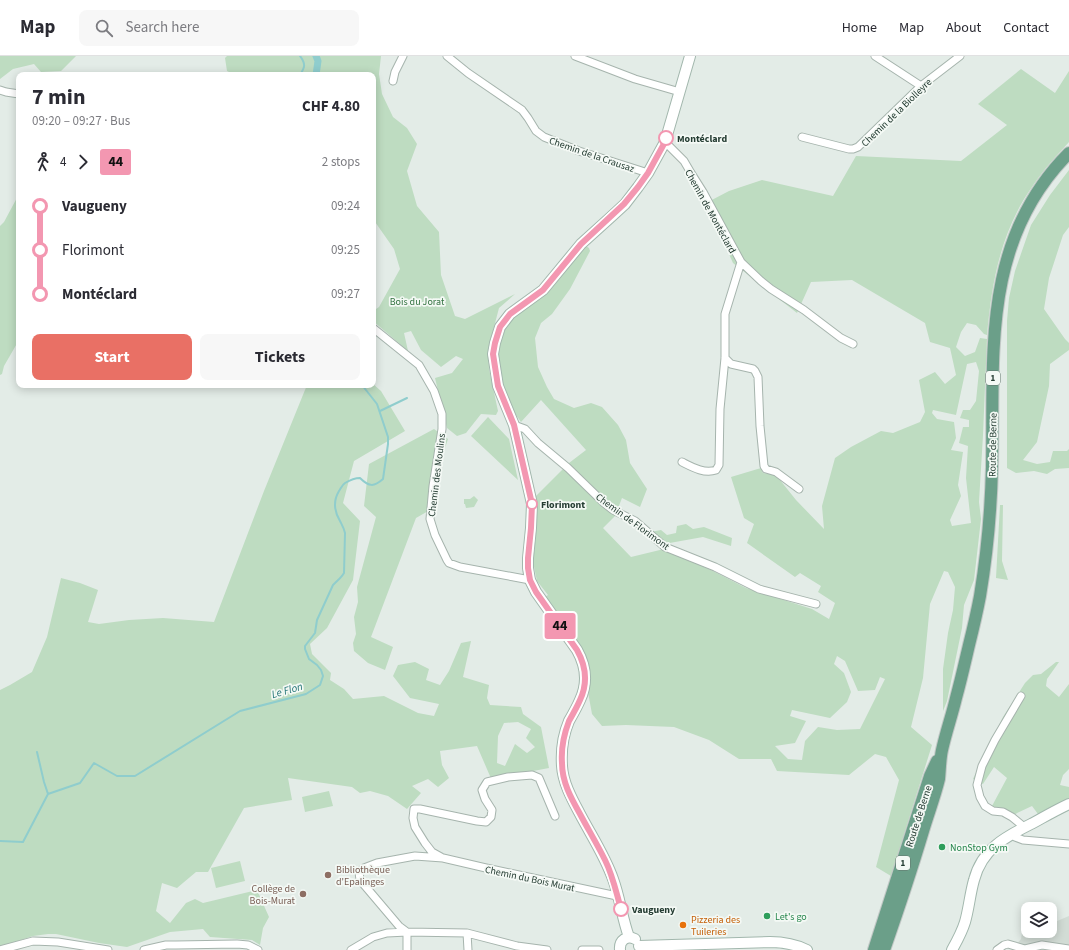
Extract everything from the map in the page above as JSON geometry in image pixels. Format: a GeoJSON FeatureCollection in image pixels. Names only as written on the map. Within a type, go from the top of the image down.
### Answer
{"type":"FeatureCollection","features":[{"type":"Feature","properties":{"kind":"main road","name":"Route de Berne"},"geometry":{"type":"LineString","coordinates":[[884,950],[906,887],[938,780],[942,751],[977,612],[986,556],[990,518],[994,338],[999,290],[1010,247],[1024,215],[1043,183],[1069,153]]}},
{"type":"Feature","properties":{"kind":"main road","name":"Route de Berne"},"geometry":{"type":"LineString","coordinates":[[874,950],[930,776],[942,751]]}},
{"type":"Feature","properties":{"kind":"street"},"geometry":{"type":"LineString","coordinates":[[393,81],[395,72],[403,56]]}},
{"type":"Feature","properties":{"kind":"street","name":"Chemin de la Crausaz"},"geometry":{"type":"LineString","coordinates":[[447,56],[468,73],[522,110],[536,131],[544,138],[648,173]]}},
{"type":"Feature","properties":{"kind":"street"},"geometry":{"type":"LineString","coordinates":[[575,56],[635,79],[680,92]]}},
{"type":"Feature","properties":{"kind":"street"},"geometry":{"type":"LineString","coordinates":[[629,937],[613,879],[569,794],[563,773],[562,754],[564,740],[569,722],[581,699],[585,678],[583,666],[577,650],[536,592],[530,580],[528,558],[532,504],[514,425],[498,386],[493,354],[500,327],[510,314],[543,290],[581,244],[624,204],[648,173],[665,142],[690,56]]}},
{"type":"Feature","properties":{"kind":"street"},"geometry":{"type":"LineString","coordinates":[[875,56],[921,86]]}},
{"type":"Feature","properties":{"kind":"street","name":"Chemin de la Biolleyre"},"geometry":{"type":"LineString","coordinates":[[802,137],[849,149],[858,147],[921,86],[960,56]]}},
{"type":"Feature","properties":{"kind":"street"},"geometry":{"type":"LineString","coordinates":[[0,90],[16,94]]}},
{"type":"Feature","properties":{"kind":"street","name":"Chemin de Montéclard"},"geometry":{"type":"LineString","coordinates":[[665,142],[684,161],[703,192],[741,262],[771,289],[804,310],[840,338],[853,344]]}},
{"type":"Feature","properties":{"kind":"street","name":"Chemin de Montéclard"},"geometry":{"type":"LineString","coordinates":[[682,462],[702,470],[713,471],[718,468],[719,465],[720,409],[725,358],[726,314],[741,262]]}},
{"type":"Feature","properties":{"kind":"street","name":"Chemin des Moulins"},"geometry":{"type":"LineString","coordinates":[[376,330],[419,365],[434,391],[442,414],[442,429],[433,486],[430,519],[435,535],[447,560],[449,563],[460,567],[530,580]]}},
{"type":"Feature","properties":{"kind":"street"},"geometry":{"type":"LineString","coordinates":[[725,358],[731,364],[753,369],[755,371],[758,377],[760,426],[764,466],[766,469],[776,472],[782,476],[798,489]]}},
{"type":"Feature","properties":{"kind":"street","name":"Chemin de Florimont"},"geometry":{"type":"LineString","coordinates":[[514,425],[525,429],[604,503],[635,521],[665,547],[715,567],[759,589],[816,604]]}},
{"type":"Feature","properties":{"kind":"street"},"geometry":{"type":"LineString","coordinates":[[1021,696],[995,740],[982,766],[977,785],[984,806],[993,811],[1003,812],[1024,827]]}},
{"type":"Feature","properties":{"kind":"street","name":"Chemin du Bois Murat"},"geometry":{"type":"LineString","coordinates":[[443,858],[432,852],[415,827],[413,818],[414,809],[486,822],[491,817],[492,810],[485,799],[482,790],[487,782],[508,777],[532,775],[539,778],[555,816]]}},
{"type":"Feature","properties":{"kind":"street"},"geometry":{"type":"LineString","coordinates":[[952,950],[965,923],[974,877],[988,852],[1005,837],[1069,804]]}},
{"type":"Feature","properties":{"kind":"street"},"geometry":{"type":"LineString","coordinates":[[1013,833],[1015,837],[1023,840],[1069,844]]}},
{"type":"Feature","properties":{"kind":"street","name":"Chemin du Bois Murat"},"geometry":{"type":"LineString","coordinates":[[407,932],[399,926],[360,880],[359,872],[364,868],[377,863],[415,856],[443,858],[617,896]]}},
{"type":"Feature","properties":{"kind":"street"},"geometry":{"type":"LineString","coordinates":[[407,932],[407,950]]}},
{"type":"Feature","properties":{"kind":"street"},"geometry":{"type":"LineString","coordinates":[[351,950],[373,937],[387,933],[407,932],[467,933],[517,946],[547,950]]}},
{"type":"Feature","properties":{"kind":"street"},"geometry":{"type":"LineString","coordinates":[[467,933],[468,950]]}},
{"type":"Feature","properties":{"kind":"street"},"geometry":{"type":"LineString","coordinates":[[620,950],[621,942],[629,937],[637,941],[639,948],[783,942],[807,950]]}},
{"type":"Feature","properties":{"kind":"street"},"geometry":{"type":"LineString","coordinates":[[0,950],[32,941],[58,942],[108,950]]}},
{"type":"Feature","properties":{"kind":"street"},"geometry":{"type":"LineString","coordinates":[[144,950],[166,945],[237,944],[248,945],[258,950]]}},
{"type":"Feature","properties":{"kind":"street"},"geometry":{"type":"LineString","coordinates":[[997,950],[1006,944],[1025,949],[1042,945],[1069,949]]}},
{"type":"Feature","properties":{"kind":"street"},"geometry":{"type":"LineString","coordinates":[[582,950],[599,950]]}},
{"type":"Feature","properties":{"kind":"shaded area"},"geometry":{"type":"Polygon","coordinates":[[[1069,916],[1069,950],[1029,950],[1017,944],[1021,939],[1057,938],[1057,921],[1069,916]]]}},
{"type":"Feature","properties":{"kind":"green space"},"geometry":{"type":"Polygon","coordinates":[[[0,56],[76,56],[61,71],[41,72],[34,64],[13,69],[0,79],[0,56]]]}},
{"type":"Feature","properties":{"kind":"green space","name":"Bois du Jorat"},"geometry":{"type":"Polygon","coordinates":[[[227,56],[381,56],[379,74],[382,94],[393,117],[407,128],[417,144],[407,171],[417,206],[439,232],[441,275],[455,316],[465,319],[515,294],[499,308],[488,350],[489,369],[498,411],[496,415],[481,414],[466,433],[457,436],[447,428],[435,378],[452,373],[463,359],[456,356],[441,367],[421,350],[411,331],[404,333],[408,351],[376,324],[376,309],[379,307],[400,269],[394,249],[376,223],[376,72],[229,72],[227,71],[225,58],[227,56]]]}},
{"type":"Feature","properties":{"kind":"green space"},"geometry":{"type":"Polygon","coordinates":[[[1021,69],[1055,93],[1069,71],[1069,142],[1038,178],[1013,219],[995,275],[987,335],[984,334],[976,325],[967,323],[961,332],[956,347],[965,356],[975,352],[980,338],[987,339],[979,502],[981,519],[974,580],[964,605],[962,628],[947,701],[943,711],[943,669],[953,610],[955,587],[948,572],[944,571],[930,604],[923,678],[911,727],[932,745],[891,876],[876,867],[899,780],[886,757],[875,754],[849,775],[777,771],[771,759],[739,759],[709,740],[674,727],[626,725],[602,726],[592,714],[583,665],[543,598],[548,595],[537,581],[533,562],[536,528],[536,496],[569,463],[586,450],[541,400],[521,422],[510,407],[503,385],[499,367],[498,349],[507,324],[586,246],[589,248],[590,251],[570,289],[552,314],[541,323],[535,338],[538,367],[554,399],[574,408],[591,403],[602,407],[618,425],[626,440],[630,463],[647,489],[640,507],[622,498],[615,516],[603,528],[631,557],[664,549],[746,588],[812,609],[829,619],[835,603],[818,592],[821,586],[800,573],[795,577],[747,543],[754,524],[744,518],[731,477],[761,468],[763,473],[776,475],[796,500],[824,529],[822,506],[835,458],[851,447],[881,431],[893,433],[920,422],[925,412],[919,380],[935,372],[945,384],[956,375],[950,348],[930,342],[925,323],[852,280],[811,282],[797,313],[733,263],[706,203],[729,191],[762,180],[833,196],[856,156],[961,161],[1007,125],[978,104],[1021,69]],[[976,362],[967,364],[956,415],[933,410],[932,413],[937,419],[954,422],[956,438],[951,450],[963,452],[958,485],[961,496],[950,520],[952,526],[971,523],[966,478],[968,446],[959,443],[963,427],[969,427],[969,420],[960,418],[963,410],[970,410],[976,401],[979,371],[976,362]],[[837,656],[834,664],[844,673],[851,692],[847,702],[830,718],[792,710],[790,716],[806,721],[795,743],[775,746],[788,759],[802,760],[805,741],[818,727],[837,730],[860,729],[885,679],[880,677],[875,690],[858,691],[845,661],[837,656]]]}},
{"type":"Feature","properties":{"kind":"green space"},"geometry":{"type":"Polygon","coordinates":[[[1069,170],[1069,227],[1063,235],[1049,278],[1044,309],[1069,343],[1069,350],[1050,364],[1049,386],[1037,442],[1023,460],[1037,464],[1050,462],[1053,451],[1067,451],[1069,449],[1069,468],[1055,469],[1047,474],[1034,471],[1016,473],[1007,468],[1007,321],[1009,298],[1015,271],[1031,225],[1050,195],[1069,170]]]}},
{"type":"Feature","properties":{"kind":"green space"},"geometry":{"type":"Polygon","coordinates":[[[16,200],[16,345],[4,366],[2,374],[0,375],[0,226],[4,222],[16,200]]]}},
{"type":"Feature","properties":{"kind":"green space"},"geometry":{"type":"Polygon","coordinates":[[[376,387],[381,391],[405,431],[354,461],[343,503],[360,521],[353,580],[327,628],[310,644],[312,654],[331,673],[330,680],[344,689],[353,699],[384,696],[418,713],[434,716],[439,704],[410,698],[393,676],[398,665],[415,662],[429,669],[426,680],[440,685],[449,671],[461,643],[471,641],[463,677],[489,685],[487,698],[490,705],[521,707],[523,714],[541,727],[549,768],[506,776],[493,783],[477,746],[440,751],[442,765],[449,778],[438,787],[428,779],[412,786],[421,793],[407,809],[388,796],[370,791],[360,793],[352,787],[288,778],[292,800],[244,808],[208,872],[196,872],[177,888],[162,883],[156,911],[170,923],[186,903],[195,899],[203,903],[257,890],[269,917],[263,928],[260,945],[252,940],[210,937],[203,929],[170,932],[127,947],[56,934],[48,934],[33,936],[0,947],[0,690],[32,672],[47,637],[61,578],[98,590],[88,622],[99,624],[163,618],[214,622],[264,491],[306,388],[376,388],[376,387]],[[518,722],[504,723],[498,736],[497,763],[505,766],[515,744],[527,753],[535,747],[526,738],[531,729],[518,722]]]}},
{"type":"Feature","properties":{"kind":"green space"},"geometry":{"type":"Polygon","coordinates":[[[488,417],[509,439],[518,480],[471,436],[488,417]]]}},
{"type":"Feature","properties":{"kind":"green space"},"geometry":{"type":"Polygon","coordinates":[[[434,429],[448,439],[434,481],[430,510],[416,518],[371,637],[393,647],[385,670],[368,663],[354,651],[353,643],[356,634],[354,617],[358,602],[357,587],[376,517],[364,506],[369,464],[434,429]]]}},
{"type":"Feature","properties":{"kind":"green space"},"geometry":{"type":"Polygon","coordinates":[[[474,496],[478,500],[474,507],[466,508],[464,499],[470,499],[474,496]]]}},
{"type":"Feature","properties":{"kind":"green space"},"geometry":{"type":"Polygon","coordinates":[[[1000,505],[1003,505],[1002,561],[1008,580],[996,578],[1000,505]]]}},
{"type":"Feature","properties":{"kind":"green space"},"geometry":{"type":"Polygon","coordinates":[[[686,524],[693,529],[704,527],[732,538],[731,546],[703,537],[664,544],[650,532],[661,530],[667,535],[676,533],[677,526],[686,524]]]}},
{"type":"Feature","properties":{"kind":"green space"},"geometry":{"type":"Polygon","coordinates":[[[1056,662],[1059,662],[1047,679],[1046,686],[1059,697],[1069,684],[1069,769],[1063,775],[1060,785],[1069,787],[1069,798],[1038,814],[1032,806],[1013,815],[992,806],[1007,778],[994,767],[983,784],[973,779],[1003,717],[1025,683],[1033,675],[1041,674],[1056,662]]]}},
{"type":"Feature","properties":{"kind":"green space"},"geometry":{"type":"Polygon","coordinates":[[[329,791],[333,806],[305,812],[302,797],[329,791]]]}},
{"type":"Feature","properties":{"kind":"green space"},"geometry":{"type":"Polygon","coordinates":[[[240,861],[245,881],[216,888],[211,868],[240,861]]]}},
{"type":"Feature","properties":{"kind":"waterway","name":"Le Flon"},"geometry":{"type":"LineString","coordinates":[[300,56],[304,66],[302,72]]}},
{"type":"Feature","properties":{"kind":"waterway"},"geometry":{"type":"LineString","coordinates":[[316,56],[318,61],[316,72]]}},
{"type":"Feature","properties":{"kind":"waterway","name":"Le Flon"},"geometry":{"type":"LineString","coordinates":[[0,841],[23,842],[48,794],[80,783],[94,763],[117,776],[135,776],[240,711],[306,694],[320,685],[323,676],[321,670],[309,659],[305,646],[315,633],[317,620],[333,585],[344,573],[345,533],[335,510],[336,498],[342,486],[351,480],[360,478],[366,483],[374,485],[383,479],[388,437],[377,404],[364,388]]}},
{"type":"Feature","properties":{"kind":"waterway"},"geometry":{"type":"LineString","coordinates":[[380,411],[407,398]]}},
{"type":"Feature","properties":{"kind":"waterway"},"geometry":{"type":"LineString","coordinates":[[37,752],[48,794]]}},
{"type":"Feature","properties":{"kind":"bus line","name":"44"},"geometry":{"type":"LineString","coordinates":[[621,909],[613,879],[569,794],[563,776],[562,754],[564,740],[569,722],[581,699],[584,687],[585,672],[577,650],[536,592],[530,580],[528,558],[532,504],[514,425],[498,386],[493,354],[497,335],[505,319],[516,308],[543,290],[581,244],[624,204],[648,173],[666,138]]}},
{"type":"Feature","properties":{"kind":"place","name":"Montéclard"},"geometry":{"type":"Point","coordinates":[666,138]}},
{"type":"Feature","properties":{"kind":"place","name":"Florimont"},"geometry":{"type":"Point","coordinates":[532,504]}},
{"type":"Feature","properties":{"kind":"place","name":"NonStop Gym"},"geometry":{"type":"Point","coordinates":[942,847]}},
{"type":"Feature","properties":{"kind":"place","name":"Bibliothèque d'Epalinges"},"geometry":{"type":"Point","coordinates":[328,875]}},
{"type":"Feature","properties":{"kind":"place","name":"Collège de Bois-Murat"},"geometry":{"type":"Point","coordinates":[303,894]}},
{"type":"Feature","properties":{"kind":"place","name":"Vaugueny"},"geometry":{"type":"Point","coordinates":[621,909]}},
{"type":"Feature","properties":{"kind":"place","name":"Let's go"},"geometry":{"type":"Point","coordinates":[767,916]}},
{"type":"Feature","properties":{"kind":"place","name":"Pizzeria des Tuileries"},"geometry":{"type":"Point","coordinates":[683,925]}}]}
